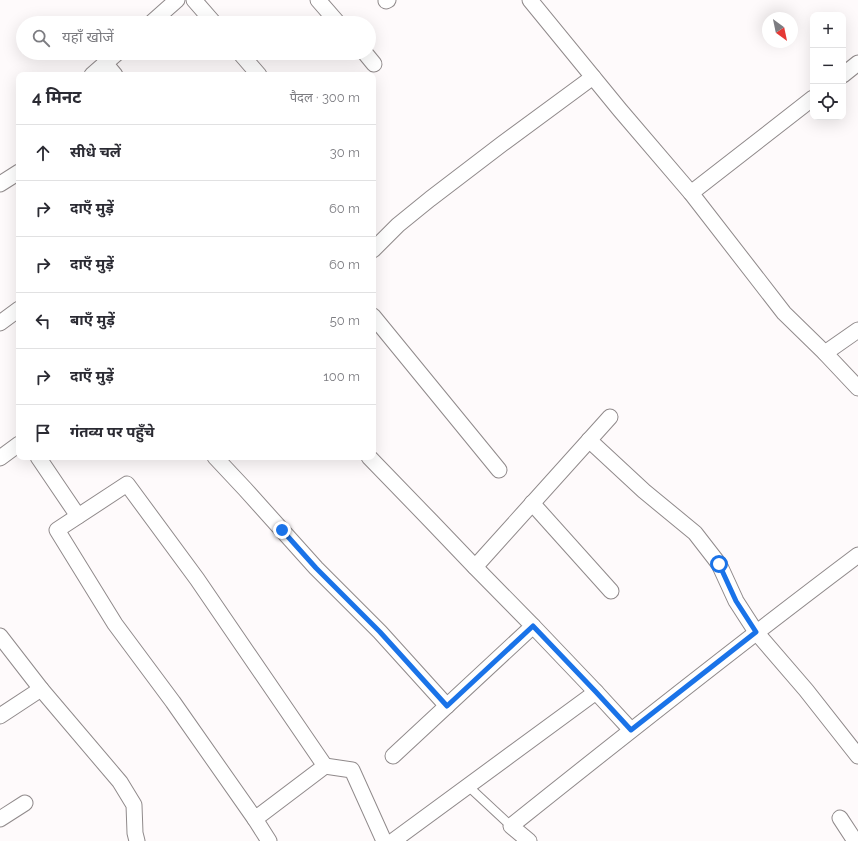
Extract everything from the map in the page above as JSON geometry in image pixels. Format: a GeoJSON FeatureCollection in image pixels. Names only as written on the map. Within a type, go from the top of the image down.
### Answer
{"type":"FeatureCollection","features":[{"type":"Feature","properties":{"kind":"street"},"geometry":{"type":"LineString","coordinates":[[159,16],[177,0]]}},
{"type":"Feature","properties":{"kind":"street"},"geometry":{"type":"LineString","coordinates":[[194,0],[208,16]]}},
{"type":"Feature","properties":{"kind":"street"},"geometry":{"type":"LineString","coordinates":[[318,0],[332,16]]}},
{"type":"Feature","properties":{"kind":"street"},"geometry":{"type":"LineString","coordinates":[[530,0],[690,193],[784,313],[858,388]]}},
{"type":"Feature","properties":{"kind":"street"},"geometry":{"type":"LineString","coordinates":[[95,72],[109,60]]}},
{"type":"Feature","properties":{"kind":"street"},"geometry":{"type":"LineString","coordinates":[[246,60],[257,72]]}},
{"type":"Feature","properties":{"kind":"street"},"geometry":{"type":"LineString","coordinates":[[105,63],[112,72]]}},
{"type":"Feature","properties":{"kind":"street"},"geometry":{"type":"LineString","coordinates":[[846,73],[858,63]]}},
{"type":"Feature","properties":{"kind":"street"},"geometry":{"type":"LineString","coordinates":[[376,247],[398,225],[502,144],[593,77]]}},
{"type":"Feature","properties":{"kind":"street"},"geometry":{"type":"LineString","coordinates":[[690,193],[810,100]]}},
{"type":"Feature","properties":{"kind":"street"},"geometry":{"type":"LineString","coordinates":[[0,184],[16,174]]}},
{"type":"Feature","properties":{"kind":"street"},"geometry":{"type":"LineString","coordinates":[[0,323],[16,311]]}},
{"type":"Feature","properties":{"kind":"street"},"geometry":{"type":"LineString","coordinates":[[376,320],[499,470]]}},
{"type":"Feature","properties":{"kind":"street"},"geometry":{"type":"LineString","coordinates":[[825,353],[858,330]]}},
{"type":"Feature","properties":{"kind":"street"},"geometry":{"type":"LineString","coordinates":[[475,567],[610,417]]}},
{"type":"Feature","properties":{"kind":"street"},"geometry":{"type":"LineString","coordinates":[[589,440],[644,491],[695,533],[719,564],[736,601],[756,632],[806,690],[858,756]]}},
{"type":"Feature","properties":{"kind":"street"},"geometry":{"type":"LineString","coordinates":[[0,458],[16,446]]}},
{"type":"Feature","properties":{"kind":"street"},"geometry":{"type":"LineString","coordinates":[[40,460],[78,516]]}},
{"type":"Feature","properties":{"kind":"street"},"geometry":{"type":"LineString","coordinates":[[217,460],[316,568],[380,632],[447,706]]}},
{"type":"Feature","properties":{"kind":"street"},"geometry":{"type":"LineString","coordinates":[[372,460],[533,626],[631,730]]}},
{"type":"Feature","properties":{"kind":"street"},"geometry":{"type":"LineString","coordinates":[[269,841],[173,702],[115,624],[57,530],[127,484],[197,579],[325,766]]}},
{"type":"Feature","properties":{"kind":"street"},"geometry":{"type":"LineString","coordinates":[[532,503],[611,591]]}},
{"type":"Feature","properties":{"kind":"street"},"geometry":{"type":"LineString","coordinates":[[529,841],[511,826],[756,632],[858,555]]}},
{"type":"Feature","properties":{"kind":"street"},"geometry":{"type":"LineString","coordinates":[[393,756],[533,626]]}},
{"type":"Feature","properties":{"kind":"street"},"geometry":{"type":"LineString","coordinates":[[0,636],[40,689],[120,782],[134,805],[135,833],[137,841]]}},
{"type":"Feature","properties":{"kind":"street"},"geometry":{"type":"LineString","coordinates":[[0,716],[40,689]]}},
{"type":"Feature","properties":{"kind":"street"},"geometry":{"type":"LineString","coordinates":[[393,841],[596,692]]}},
{"type":"Feature","properties":{"kind":"street"},"geometry":{"type":"LineString","coordinates":[[255,819],[325,766],[352,770],[384,841]]}},
{"type":"Feature","properties":{"kind":"street"},"geometry":{"type":"LineString","coordinates":[[0,819],[25,803]]}},
{"type":"Feature","properties":{"kind":"street"},"geometry":{"type":"LineString","coordinates":[[840,818],[855,841]]}},
{"type":"Feature","properties":{"kind":"lane"},"geometry":{"type":"LineString","coordinates":[[468,786],[511,826]]}},
{"type":"Feature","properties":{"kind":"route"},"geometry":{"type":"LineString","coordinates":[[282,530],[316,568],[380,632],[447,706],[533,626],[631,730],[756,632],[736,601],[719,564]]}}]}
